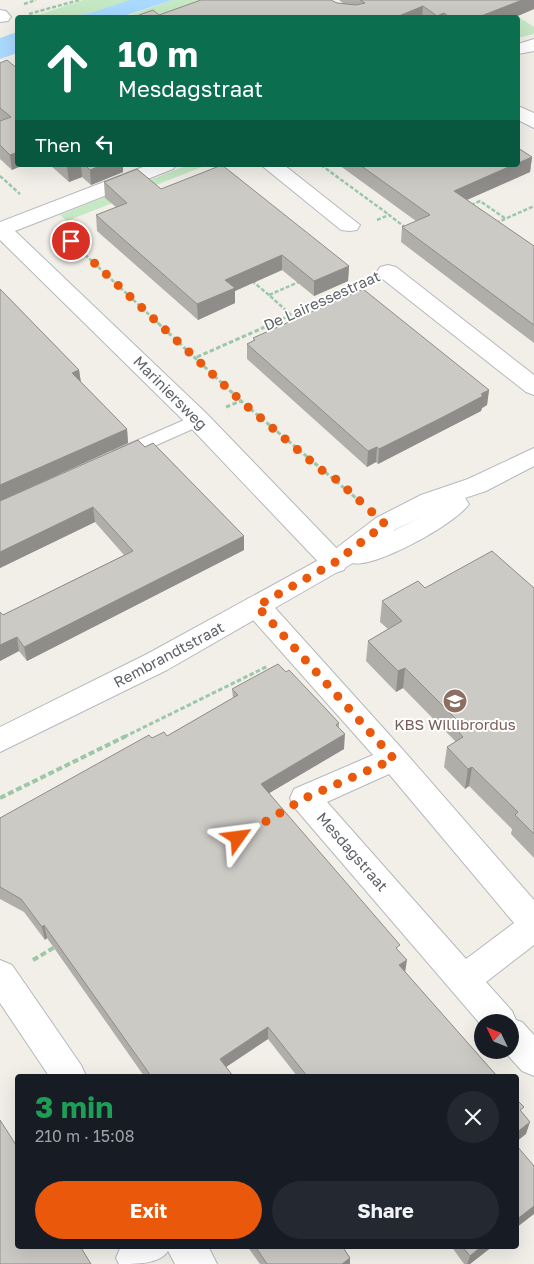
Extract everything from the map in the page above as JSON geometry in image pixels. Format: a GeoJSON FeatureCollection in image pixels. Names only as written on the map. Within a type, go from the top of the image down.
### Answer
{"type":"FeatureCollection","features":[{"type":"Feature","properties":{"kind":"street"},"geometry":{"type":"LineString","coordinates":[[520,48],[534,45]]}},
{"type":"Feature","properties":{"kind":"street"},"geometry":{"type":"LineString","coordinates":[[520,113],[534,122]]}},
{"type":"Feature","properties":{"kind":"street"},"geometry":{"type":"LineString","coordinates":[[4,238],[41,214],[159,167]]}},
{"type":"Feature","properties":{"kind":"street"},"geometry":{"type":"LineString","coordinates":[[274,167],[349,225]]}},
{"type":"Feature","properties":{"kind":"street","name":"Mariniersweg"},"geometry":{"type":"LineString","coordinates":[[4,238],[198,420],[334,563]]}},
{"type":"Feature","properties":{"kind":"street","name":"De Lairessestraat"},"geometry":{"type":"LineString","coordinates":[[388,272],[534,387]]}},
{"type":"Feature","properties":{"kind":"street","name":"Rembrandtstraat"},"geometry":{"type":"LineString","coordinates":[[0,740],[29,728],[157,662],[334,563],[385,524],[430,501],[478,485],[534,456]]}},
{"type":"Feature","properties":{"kind":"street","name":"Rembrandtstraat"},"geometry":{"type":"LineString","coordinates":[[334,563],[402,539],[446,513],[478,485]]}},
{"type":"Feature","properties":{"kind":"street"},"geometry":{"type":"LineString","coordinates":[[257,606],[394,759],[534,925],[463,981]]}},
{"type":"Feature","properties":{"kind":"street","name":"Mesdagstraat"},"geometry":{"type":"LineString","coordinates":[[394,759],[305,798],[493,1014]]}},
{"type":"Feature","properties":{"kind":"street"},"geometry":{"type":"LineString","coordinates":[[1,977],[68,1074]]}},
{"type":"Feature","properties":{"kind":"street"},"geometry":{"type":"LineString","coordinates":[[519,1043],[534,1060]]}},
{"type":"Feature","properties":{"kind":"street"},"geometry":{"type":"LineString","coordinates":[[138,1264],[135,1258],[148,1249]]}},
{"type":"Feature","properties":{"kind":"street"},"geometry":{"type":"LineString","coordinates":[[187,1249],[198,1264]]}},
{"type":"Feature","properties":{"kind":"lane"},"geometry":{"type":"LineString","coordinates":[[108,461],[198,420]]}},
{"type":"Feature","properties":{"kind":"path"},"geometry":{"type":"LineString","coordinates":[[1,16],[39,13],[79,0]]}},
{"type":"Feature","properties":{"kind":"path"},"geometry":{"type":"LineString","coordinates":[[325,167],[389,215]]}},
{"type":"Feature","properties":{"kind":"path"},"geometry":{"type":"LineString","coordinates":[[0,176],[277,432],[320,469],[337,480],[385,524]]}},
{"type":"Feature","properties":{"kind":"path"},"geometry":{"type":"LineString","coordinates":[[473,196],[480,200]]}},
{"type":"Feature","properties":{"kind":"path"},"geometry":{"type":"LineString","coordinates":[[490,226],[534,206]]}},
{"type":"Feature","properties":{"kind":"path","name":"De Lairessestraat"},"geometry":{"type":"LineString","coordinates":[[197,357],[388,272]]}},
{"type":"Feature","properties":{"kind":"path"},"geometry":{"type":"LineString","coordinates":[[248,279],[269,295]]}},
{"type":"Feature","properties":{"kind":"path"},"geometry":{"type":"LineString","coordinates":[[0,798],[298,652]]}},
{"type":"Feature","properties":{"kind":"path"},"geometry":{"type":"LineString","coordinates":[[1,977],[61,943]]}},
{"type":"Feature","properties":{"kind":"green space"},"geometry":{"type":"Polygon","coordinates":[[[83,0],[129,0],[81,15],[31,15],[41,14],[83,0]]]}},
{"type":"Feature","properties":{"kind":"green space"},"geometry":{"type":"Polygon","coordinates":[[[172,0],[212,0],[168,15],[130,15],[172,0]]]}},
{"type":"Feature","properties":{"kind":"green space"},"geometry":{"type":"Polygon","coordinates":[[[520,18],[534,27],[534,34],[520,38],[520,18]]]}},
{"type":"Feature","properties":{"kind":"green space"},"geometry":{"type":"Polygon","coordinates":[[[183,167],[202,167],[156,185],[150,180],[183,167]]]}},
{"type":"Feature","properties":{"kind":"green space"},"geometry":{"type":"Polygon","coordinates":[[[143,182],[150,188],[67,221],[60,215],[143,182]]]}},
{"type":"Feature","properties":{"kind":"water"},"geometry":{"type":"Polygon","coordinates":[[[129,0],[172,0],[127,15],[79,15],[129,0]]]}},
{"type":"Feature","properties":{"kind":"water"},"geometry":{"type":"Polygon","coordinates":[[[15,33],[15,54],[0,59],[0,38],[15,33]]]}},
{"type":"Feature","properties":{"kind":"building"},"geometry":{"type":"Polygon","coordinates":[[[201,0],[331,0],[337,3],[356,5],[365,3],[360,0],[522,0],[484,15],[447,15],[444,13],[436,15],[423,6],[401,15],[159,15],[201,0]]]}},
{"type":"Feature","properties":{"kind":"building"},"geometry":{"type":"Polygon","coordinates":[[[153,10],[159,15],[139,15],[153,10]]]}},
{"type":"Feature","properties":{"kind":"building"},"geometry":{"type":"Polygon","coordinates":[[[7,60],[15,67],[15,153],[10,155],[0,145],[0,121],[11,117],[0,108],[0,63],[7,60]]]}},
{"type":"Feature","properties":{"kind":"building"},"geometry":{"type":"Polygon","coordinates":[[[520,149],[532,157],[520,162],[520,149]]]}},
{"type":"Feature","properties":{"kind":"building"},"geometry":{"type":"Polygon","coordinates":[[[217,167],[225,167],[349,266],[314,281],[282,255],[225,280],[235,288],[197,304],[96,215],[127,203],[104,182],[137,169],[161,189],[217,167]]]}},
{"type":"Feature","properties":{"kind":"building"},"geometry":{"type":"Polygon","coordinates":[[[363,167],[508,167],[454,191],[534,246],[534,325],[402,227],[430,215],[363,167]]]}},
{"type":"Feature","properties":{"kind":"building"},"geometry":{"type":"Polygon","coordinates":[[[0,289],[79,370],[72,373],[127,429],[0,485],[0,289]]]}},
{"type":"Feature","properties":{"kind":"building"},"geometry":{"type":"Polygon","coordinates":[[[363,289],[489,390],[481,394],[483,396],[443,417],[379,449],[377,447],[368,451],[247,344],[255,340],[253,338],[363,289]]]}},
{"type":"Feature","properties":{"kind":"building"},"geometry":{"type":"Polygon","coordinates":[[[138,440],[145,447],[153,443],[244,536],[24,647],[17,637],[0,645],[0,612],[3,615],[133,551],[93,507],[0,552],[0,501],[138,440]]]}},
{"type":"Feature","properties":{"kind":"building","name":"KBS Willibrordus"},"geometry":{"type":"Polygon","coordinates":[[[492,551],[534,588],[534,834],[515,815],[518,812],[472,767],[468,769],[447,747],[463,737],[457,730],[463,726],[405,668],[398,671],[368,641],[402,621],[382,601],[418,581],[425,588],[492,551]]]}},
{"type":"Feature","properties":{"kind":"building"},"geometry":{"type":"Polygon","coordinates":[[[278,664],[286,672],[289,670],[339,723],[336,725],[345,734],[261,784],[400,945],[396,948],[407,960],[399,965],[474,1050],[474,1059],[482,1059],[495,1074],[305,1074],[268,1027],[220,1059],[231,1074],[150,1074],[44,925],[42,927],[21,899],[0,887],[0,818],[149,735],[152,738],[164,732],[167,736],[238,695],[232,689],[278,664]]]}},
{"type":"Feature","properties":{"kind":"building"},"geometry":{"type":"Polygon","coordinates":[[[519,1102],[524,1107],[520,1110],[530,1122],[519,1131],[519,1102]]]}},
{"type":"Feature","properties":{"kind":"building"},"geometry":{"type":"Polygon","coordinates":[[[0,1120],[15,1143],[15,1249],[82,1249],[91,1264],[0,1264],[0,1120]]]}},
{"type":"Feature","properties":{"kind":"building"},"geometry":{"type":"Polygon","coordinates":[[[519,1148],[534,1166],[534,1206],[519,1218],[519,1148]]]}},
{"type":"Feature","properties":{"kind":"building"},"geometry":{"type":"Polygon","coordinates":[[[257,1249],[344,1249],[350,1258],[342,1264],[267,1264],[257,1249]]]}},
{"type":"Feature","properties":{"kind":"building"},"geometry":{"type":"Polygon","coordinates":[[[464,1249],[478,1249],[470,1256],[464,1249]]]}},
{"type":"Feature","properties":{"kind":"place","name":"KBS Willibrordus"},"geometry":{"type":"Point","coordinates":[455,701]}},
{"type":"Feature","properties":{"kind":"route"},"geometry":{"type":"LineString","coordinates":[[71,241],[197,357],[241,401],[320,469],[337,480],[385,524],[334,563],[257,606],[394,759],[305,798],[238,838]]}}]}
